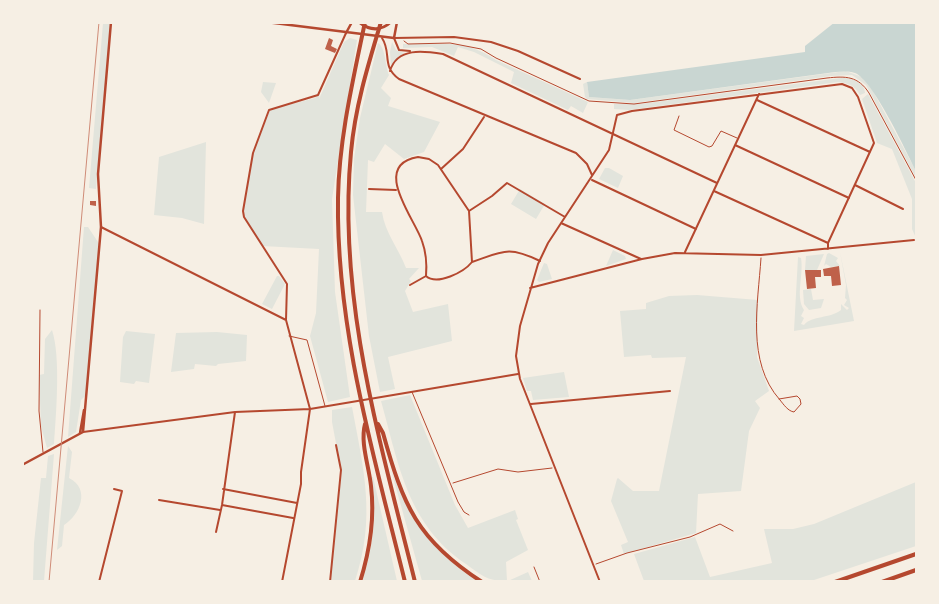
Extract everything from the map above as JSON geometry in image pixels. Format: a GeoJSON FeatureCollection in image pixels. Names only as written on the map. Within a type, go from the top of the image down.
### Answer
{"type":"FeatureCollection","features":[{"type":"Feature","properties":{"kind":"highway"},"geometry":{"type":"LineString","coordinates":[[365,22],[342,152],[338,220],[340,269],[346,315],[366,422],[405,582]]}},
{"type":"Feature","properties":{"kind":"highway"},"geometry":{"type":"LineString","coordinates":[[381,22],[370,57],[353,130],[348,221],[353,290],[375,419],[415,582]]}},
{"type":"Feature","properties":{"kind":"highway"},"geometry":{"type":"LineString","coordinates":[[375,419],[383,433],[405,500],[422,530],[444,555],[482,582]]}},
{"type":"Feature","properties":{"kind":"highway"},"geometry":{"type":"LineString","coordinates":[[360,582],[368,556],[372,524],[371,488],[363,434],[366,422]]}},
{"type":"Feature","properties":{"kind":"highway"},"geometry":{"type":"LineString","coordinates":[[835,582],[916,554]]}},
{"type":"Feature","properties":{"kind":"highway"},"geometry":{"type":"LineString","coordinates":[[882,582],[916,570]]}},
{"type":"Feature","properties":{"kind":"main road"},"geometry":{"type":"LineString","coordinates":[[359,22],[376,29],[391,22]]}},
{"type":"Feature","properties":{"kind":"street"},"geometry":{"type":"LineString","coordinates":[[81,433],[85,408],[101,227],[98,174],[111,22]]}},
{"type":"Feature","properties":{"kind":"street"},"geometry":{"type":"LineString","coordinates":[[266,22],[382,38],[454,37],[491,42],[518,51],[580,79]]}},
{"type":"Feature","properties":{"kind":"street"},"geometry":{"type":"LineString","coordinates":[[282,582],[297,502],[310,409],[286,320],[288,308],[287,284],[244,217],[252,153],[269,110],[318,96],[352,22]]}},
{"type":"Feature","properties":{"kind":"street"},"geometry":{"type":"LineString","coordinates":[[397,22],[394,38],[399,50],[443,54],[717,183]]}},
{"type":"Feature","properties":{"kind":"street"},"geometry":{"type":"LineString","coordinates":[[382,38],[386,46],[387,62],[390,71],[403,82],[576,153],[586,164],[592,178],[696,229]]}},
{"type":"Feature","properties":{"kind":"street"},"geometry":{"type":"LineString","coordinates":[[390,71],[394,62],[413,51]]}},
{"type":"Feature","properties":{"kind":"street"},"geometry":{"type":"LineString","coordinates":[[600,582],[518,374],[516,356],[520,328],[530,288],[540,261],[561,223],[609,150],[614,136],[616,116],[618,114],[759,94],[842,84],[852,88],[858,97],[874,137],[870,152],[828,243],[828,248]]}},
{"type":"Feature","properties":{"kind":"street"},"geometry":{"type":"LineString","coordinates":[[685,252],[759,94]]}},
{"type":"Feature","properties":{"kind":"street"},"geometry":{"type":"LineString","coordinates":[[756,100],[870,152]]}},
{"type":"Feature","properties":{"kind":"street"},"geometry":{"type":"LineString","coordinates":[[442,169],[471,139],[484,116]]}},
{"type":"Feature","properties":{"kind":"street"},"geometry":{"type":"LineString","coordinates":[[735,145],[849,198]]}},
{"type":"Feature","properties":{"kind":"street"},"geometry":{"type":"LineString","coordinates":[[426,276],[426,256],[422,241],[396,190],[396,177],[400,168],[413,158],[429,159],[442,169],[469,211],[472,262]]}},
{"type":"Feature","properties":{"kind":"street"},"geometry":{"type":"LineString","coordinates":[[469,211],[492,196],[507,182],[565,217]]}},
{"type":"Feature","properties":{"kind":"street"},"geometry":{"type":"LineString","coordinates":[[855,185],[903,209]]}},
{"type":"Feature","properties":{"kind":"street"},"geometry":{"type":"LineString","coordinates":[[369,189],[396,190]]}},
{"type":"Feature","properties":{"kind":"street"},"geometry":{"type":"LineString","coordinates":[[714,191],[828,243]]}},
{"type":"Feature","properties":{"kind":"street"},"geometry":{"type":"LineString","coordinates":[[561,223],[642,259]]}},
{"type":"Feature","properties":{"kind":"street"},"geometry":{"type":"LineString","coordinates":[[101,227],[286,320]]}},
{"type":"Feature","properties":{"kind":"street"},"geometry":{"type":"LineString","coordinates":[[530,288],[642,259],[685,252],[761,255],[914,240]]}},
{"type":"Feature","properties":{"kind":"street"},"geometry":{"type":"LineString","coordinates":[[426,276],[429,279],[436,280],[459,273],[472,262],[509,250],[520,252],[540,261]]}},
{"type":"Feature","properties":{"kind":"street"},"geometry":{"type":"LineString","coordinates":[[410,286],[426,276]]}},
{"type":"Feature","properties":{"kind":"street"},"geometry":{"type":"LineString","coordinates":[[22,465],[44,455],[81,433],[235,412],[310,409],[518,374]]}},
{"type":"Feature","properties":{"kind":"street"},"geometry":{"type":"LineString","coordinates":[[530,404],[670,391]]}},
{"type":"Feature","properties":{"kind":"street"},"geometry":{"type":"LineString","coordinates":[[216,532],[222,505],[235,412]]}},
{"type":"Feature","properties":{"kind":"street"},"geometry":{"type":"LineString","coordinates":[[330,582],[341,470],[336,445]]}},
{"type":"Feature","properties":{"kind":"street"},"geometry":{"type":"LineString","coordinates":[[99,582],[122,491],[114,489]]}},
{"type":"Feature","properties":{"kind":"street"},"geometry":{"type":"LineString","coordinates":[[223,489],[297,502]]}},
{"type":"Feature","properties":{"kind":"street"},"geometry":{"type":"LineString","coordinates":[[159,500],[220,510]]}},
{"type":"Feature","properties":{"kind":"street"},"geometry":{"type":"LineString","coordinates":[[222,505],[294,518]]}},
{"type":"Feature","properties":{"kind":"lane"},"geometry":{"type":"LineString","coordinates":[[679,116],[674,130],[709,147],[712,146],[721,131],[738,138]]}},
{"type":"Feature","properties":{"kind":"lane"},"geometry":{"type":"LineString","coordinates":[[40,310],[39,411],[44,455]]}},
{"type":"Feature","properties":{"kind":"lane"},"geometry":{"type":"LineString","coordinates":[[289,336],[307,340],[325,406]]}},
{"type":"Feature","properties":{"kind":"lane"},"geometry":{"type":"LineString","coordinates":[[411,391],[460,506],[469,515]]}},
{"type":"Feature","properties":{"kind":"lane"},"geometry":{"type":"LineString","coordinates":[[534,567],[540,582]]}},
{"type":"Feature","properties":{"kind":"path"},"geometry":{"type":"LineString","coordinates":[[402,39],[408,44],[450,44],[481,49],[502,61],[589,101],[634,104],[827,78],[851,77],[860,81],[869,93],[916,180]]}},
{"type":"Feature","properties":{"kind":"path"},"geometry":{"type":"LineString","coordinates":[[761,255],[757,343],[763,372],[772,392],[779,399],[793,412],[801,404],[800,398],[797,396],[779,399]]}},
{"type":"Feature","properties":{"kind":"path"},"geometry":{"type":"LineString","coordinates":[[450,484],[498,470],[518,472],[555,468]]}},
{"type":"Feature","properties":{"kind":"path"},"geometry":{"type":"LineString","coordinates":[[594,565],[626,553],[690,537],[720,524],[733,531]]}},
{"type":"Feature","properties":{"kind":"shaded area"},"geometry":{"type":"Polygon","coordinates":[[[835,22],[916,23],[916,171],[871,88],[862,78],[852,72],[834,72],[630,100],[589,97],[587,82],[805,52],[805,46],[835,22]]]}},
{"type":"Feature","properties":{"kind":"shaded area"},"geometry":{"type":"Polygon","coordinates":[[[103,23],[111,23],[96,189],[89,188],[103,23]]]}},
{"type":"Feature","properties":{"kind":"shaded area"},"geometry":{"type":"Polygon","coordinates":[[[350,38],[357,40],[332,199],[335,292],[350,397],[328,402],[310,336],[316,313],[319,249],[262,246],[244,217],[243,211],[253,153],[269,110],[315,98],[320,92],[319,99],[344,42],[350,38]]]}},
{"type":"Feature","properties":{"kind":"shaded area"},"geometry":{"type":"Polygon","coordinates":[[[392,42],[396,50],[404,53],[391,66],[390,52],[392,42]]]}},
{"type":"Feature","properties":{"kind":"shaded area"},"geometry":{"type":"Polygon","coordinates":[[[378,43],[383,49],[389,75],[381,88],[391,98],[388,106],[440,122],[424,152],[404,159],[385,144],[374,162],[368,160],[366,212],[382,212],[389,234],[406,268],[419,268],[409,279],[411,281],[405,291],[413,312],[448,304],[452,341],[388,357],[395,389],[380,392],[369,336],[353,195],[354,159],[360,118],[378,43]]]}},
{"type":"Feature","properties":{"kind":"shaded area"},"geometry":{"type":"Polygon","coordinates":[[[403,44],[451,44],[473,48],[588,102],[583,113],[571,106],[568,110],[511,83],[514,72],[474,52],[458,47],[454,56],[432,47],[403,48],[403,44]]]}},
{"type":"Feature","properties":{"kind":"shaded area"},"geometry":{"type":"Polygon","coordinates":[[[846,71],[862,77],[873,91],[916,171],[916,178],[866,85],[852,75],[831,76],[634,103],[587,99],[583,84],[587,82],[589,97],[630,100],[846,71]]]}},
{"type":"Feature","properties":{"kind":"shaded area"},"geometry":{"type":"Polygon","coordinates":[[[841,78],[857,81],[863,86],[865,93],[860,95],[851,86],[838,82],[629,110],[614,109],[614,104],[640,104],[841,78]]]}},
{"type":"Feature","properties":{"kind":"shaded area"},"geometry":{"type":"Polygon","coordinates":[[[263,82],[276,83],[269,103],[261,92],[263,82]]]}},
{"type":"Feature","properties":{"kind":"shaded area"},"geometry":{"type":"Polygon","coordinates":[[[868,94],[916,183],[916,238],[912,229],[912,199],[892,149],[877,143],[862,99],[868,94]]]}},
{"type":"Feature","properties":{"kind":"shaded area"},"geometry":{"type":"Polygon","coordinates":[[[206,142],[204,224],[182,218],[154,215],[159,157],[206,142]]]}},
{"type":"Feature","properties":{"kind":"shaded area"},"geometry":{"type":"Polygon","coordinates":[[[605,168],[609,168],[623,176],[618,188],[599,179],[605,168]]]}},
{"type":"Feature","properties":{"kind":"shaded area"},"geometry":{"type":"Polygon","coordinates":[[[520,189],[545,204],[536,219],[511,204],[520,189]]]}},
{"type":"Feature","properties":{"kind":"shaded area"},"geometry":{"type":"Polygon","coordinates":[[[84,227],[88,227],[100,245],[87,394],[81,400],[76,432],[68,437],[84,227]]]}},
{"type":"Feature","properties":{"kind":"shaded area"},"geometry":{"type":"Polygon","coordinates":[[[613,250],[625,256],[626,259],[606,266],[613,250]]]}},
{"type":"Feature","properties":{"kind":"shaded area"},"geometry":{"type":"Polygon","coordinates":[[[840,252],[854,321],[794,331],[798,257],[801,258],[802,265],[800,298],[804,310],[801,316],[804,318],[801,324],[804,325],[812,320],[837,313],[841,310],[841,304],[847,310],[849,308],[844,305],[847,300],[845,298],[846,285],[840,252]]]}},
{"type":"Feature","properties":{"kind":"shaded area"},"geometry":{"type":"Polygon","coordinates":[[[829,253],[838,258],[836,261],[840,266],[831,267],[826,264],[824,266],[827,254],[829,253]]]}},
{"type":"Feature","properties":{"kind":"shaded area"},"geometry":{"type":"Polygon","coordinates":[[[824,254],[817,270],[805,270],[806,256],[824,254]]]}},
{"type":"Feature","properties":{"kind":"shaded area"},"geometry":{"type":"Polygon","coordinates":[[[544,263],[547,264],[552,279],[539,282],[537,280],[544,263]]]}},
{"type":"Feature","properties":{"kind":"shaded area"},"geometry":{"type":"Polygon","coordinates":[[[277,276],[285,284],[272,309],[262,304],[277,276]]]}},
{"type":"Feature","properties":{"kind":"shaded area"},"geometry":{"type":"Polygon","coordinates":[[[811,289],[813,300],[824,299],[821,308],[809,310],[804,304],[803,290],[811,289]]]}},
{"type":"Feature","properties":{"kind":"shaded area"},"geometry":{"type":"Polygon","coordinates":[[[697,295],[758,300],[757,357],[769,391],[755,401],[760,408],[749,431],[741,491],[698,494],[696,533],[624,554],[621,545],[628,542],[611,501],[617,479],[633,491],[659,491],[686,357],[652,358],[651,355],[624,357],[620,311],[646,309],[646,303],[669,296],[697,295]]]}},
{"type":"Feature","properties":{"kind":"shaded area"},"geometry":{"type":"Polygon","coordinates":[[[52,330],[56,355],[57,402],[54,444],[47,448],[41,426],[39,375],[44,374],[45,339],[52,330]]]}},
{"type":"Feature","properties":{"kind":"shaded area"},"geometry":{"type":"Polygon","coordinates":[[[126,331],[155,334],[149,383],[136,381],[134,384],[120,382],[123,337],[126,331]]]}},
{"type":"Feature","properties":{"kind":"shaded area"},"geometry":{"type":"Polygon","coordinates":[[[217,332],[247,335],[246,361],[218,364],[216,366],[195,364],[194,369],[171,372],[176,333],[217,332]]]}},
{"type":"Feature","properties":{"kind":"shaded area"},"geometry":{"type":"Polygon","coordinates":[[[564,372],[569,397],[533,400],[531,391],[527,391],[523,378],[564,372]]]}},
{"type":"Feature","properties":{"kind":"shaded area"},"geometry":{"type":"Polygon","coordinates":[[[410,395],[455,505],[468,528],[515,510],[518,519],[516,520],[528,550],[506,562],[507,581],[490,579],[466,564],[446,548],[430,531],[418,512],[400,470],[381,401],[410,395]]]}},
{"type":"Feature","properties":{"kind":"shaded area"},"geometry":{"type":"Polygon","coordinates":[[[352,407],[364,473],[366,494],[365,536],[355,581],[330,582],[341,470],[332,422],[332,410],[352,407]]]}},
{"type":"Feature","properties":{"kind":"shaded area"},"geometry":{"type":"Polygon","coordinates":[[[68,446],[72,452],[69,478],[80,489],[81,502],[75,515],[64,525],[62,546],[57,550],[68,446]]]}},
{"type":"Feature","properties":{"kind":"shaded area"},"geometry":{"type":"Polygon","coordinates":[[[54,454],[44,581],[33,581],[34,543],[41,478],[46,478],[48,456],[54,454]]]}},
{"type":"Feature","properties":{"kind":"shaded area"},"geometry":{"type":"Polygon","coordinates":[[[391,470],[406,505],[424,533],[447,558],[477,581],[422,581],[391,470]]]}},
{"type":"Feature","properties":{"kind":"shaded area"},"geometry":{"type":"Polygon","coordinates":[[[372,477],[397,581],[362,582],[373,530],[372,477]]]}},
{"type":"Feature","properties":{"kind":"shaded area"},"geometry":{"type":"Polygon","coordinates":[[[916,482],[916,546],[811,581],[644,581],[634,554],[695,537],[710,577],[772,563],[764,529],[793,529],[814,524],[916,482]]]}},
{"type":"Feature","properties":{"kind":"shaded area"},"geometry":{"type":"Polygon","coordinates":[[[528,572],[532,581],[508,581],[528,572]]]}},
{"type":"Feature","properties":{"kind":"building"},"geometry":{"type":"Polygon","coordinates":[[[329,38],[333,40],[331,46],[337,49],[335,53],[325,49],[329,38]]]}},
{"type":"Feature","properties":{"kind":"building"},"geometry":{"type":"Polygon","coordinates":[[[90,201],[96,201],[96,206],[90,205],[90,201]]]}},
{"type":"Feature","properties":{"kind":"building"},"geometry":{"type":"Polygon","coordinates":[[[839,266],[841,285],[832,286],[831,276],[824,276],[823,269],[839,266]]]}},
{"type":"Feature","properties":{"kind":"building"},"geometry":{"type":"Polygon","coordinates":[[[805,270],[821,270],[821,277],[815,277],[816,288],[807,289],[805,270]]]}},
{"type":"Feature","properties":{"kind":"railway"},"geometry":{"type":"LineString","coordinates":[[49,582],[99,22]]}}]}
